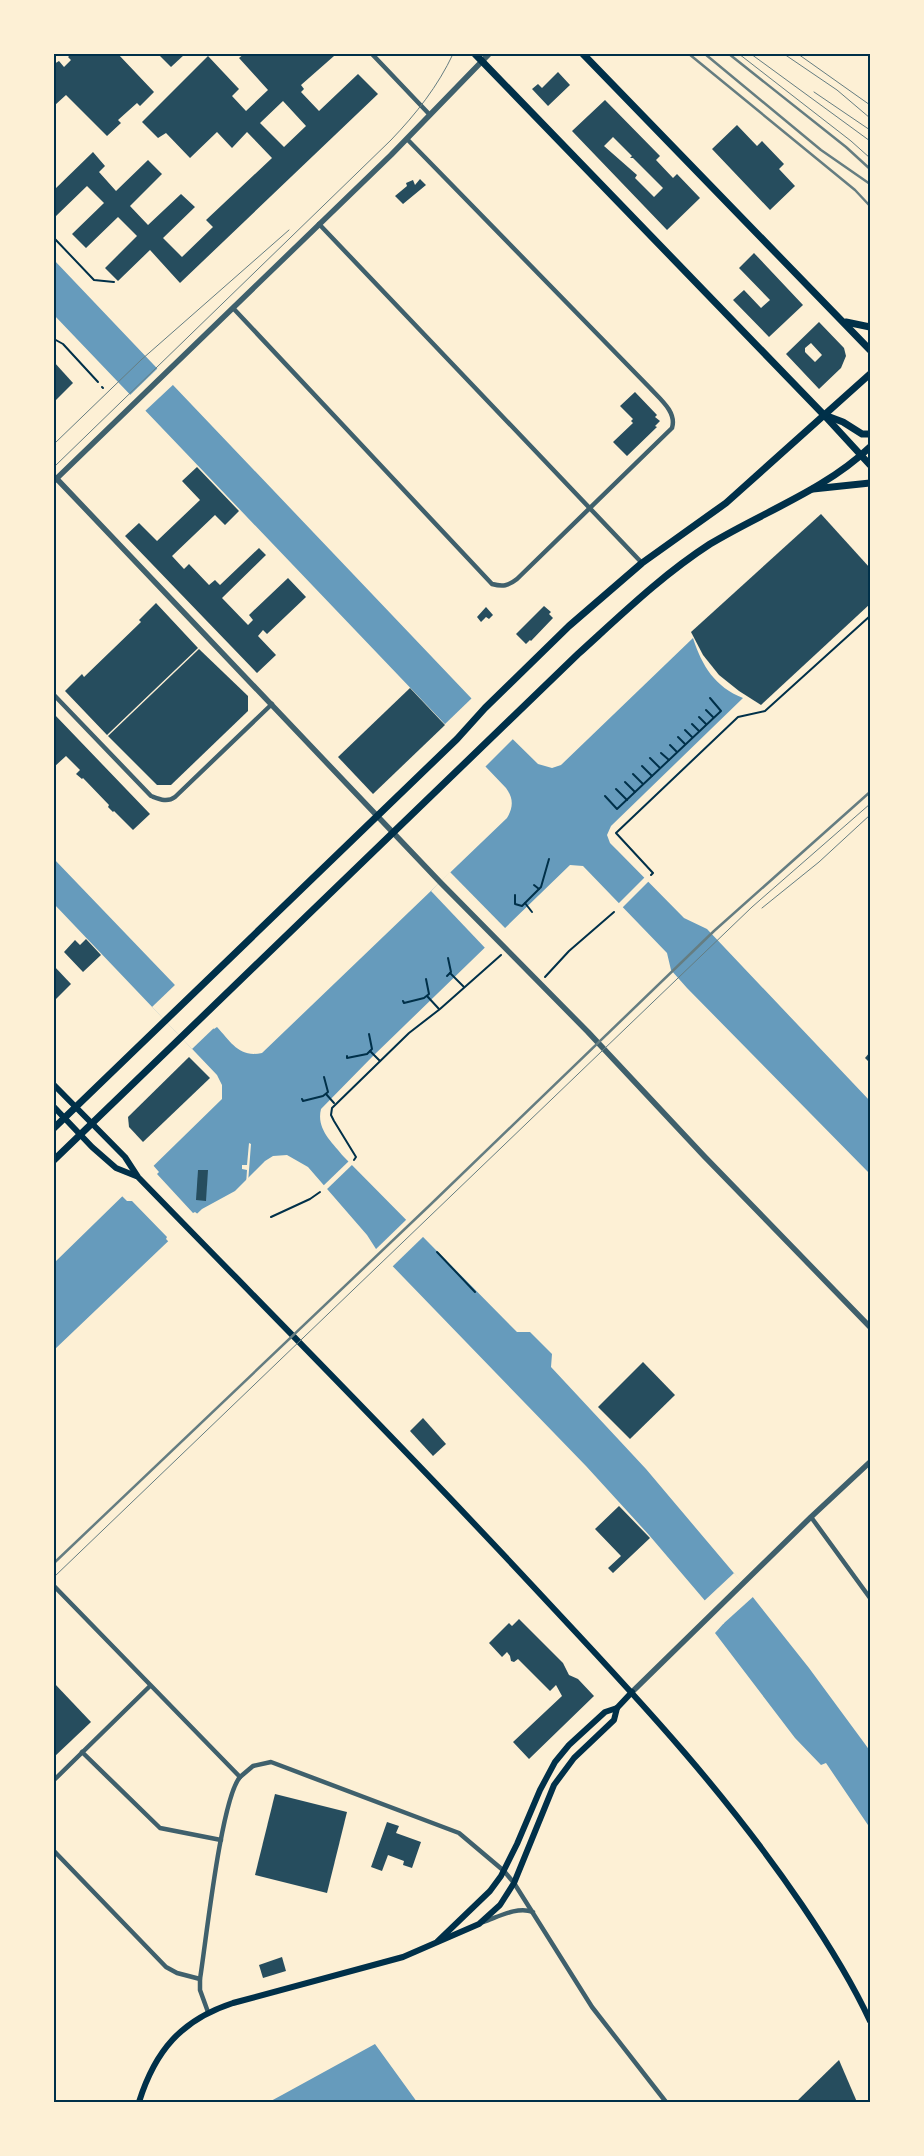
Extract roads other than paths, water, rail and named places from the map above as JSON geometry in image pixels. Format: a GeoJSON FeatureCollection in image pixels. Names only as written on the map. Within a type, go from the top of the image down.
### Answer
{"type":"FeatureCollection","features":[{"type":"Feature","properties":{"kind":"main road"},"geometry":{"type":"LineString","coordinates":[[474,54],[824,415],[870,465]]}},
{"type":"Feature","properties":{"kind":"main road"},"geometry":{"type":"LineString","coordinates":[[583,54],[870,350]]}},
{"type":"Feature","properties":{"kind":"main road"},"geometry":{"type":"LineString","coordinates":[[840,318],[854,326],[870,327]]}},
{"type":"Feature","properties":{"kind":"main road"},"geometry":{"type":"LineString","coordinates":[[54,1128],[457,739],[484,708],[569,626],[642,563],[726,503],[870,374]]}},
{"type":"Feature","properties":{"kind":"main road"},"geometry":{"type":"LineString","coordinates":[[824,415],[843,422],[862,434],[870,434]]}},
{"type":"Feature","properties":{"kind":"main road"},"geometry":{"type":"LineString","coordinates":[[54,1160],[578,654],[644,594],[674,569],[743,525],[810,490],[846,468],[870,447]]}},
{"type":"Feature","properties":{"kind":"main road"},"geometry":{"type":"LineString","coordinates":[[810,490],[870,483]]}},
{"type":"Feature","properties":{"kind":"main road"},"geometry":{"type":"LineString","coordinates":[[54,1085],[124,1157],[138,1177],[514,1566],[632,1692],[711,1782],[762,1848],[831,1950],[870,2021]]}},
{"type":"Feature","properties":{"kind":"main road"},"geometry":{"type":"LineString","coordinates":[[54,1107],[80,1135],[116,1168],[138,1177]]}},
{"type":"Feature","properties":{"kind":"main road"},"geometry":{"type":"LineString","coordinates":[[435,1944],[490,1891],[504,1871],[540,1790],[555,1762],[569,1745],[605,1712],[617,1708],[632,1692]]}},
{"type":"Feature","properties":{"kind":"main road"},"geometry":{"type":"LineString","coordinates":[[138,2102],[146,2078],[162,2050],[190,2023],[208,2012],[232,2003],[378,1965],[435,1944],[479,1924],[503,1901],[514,1883],[554,1785],[574,1758],[614,1720],[617,1708]]}},
{"type":"Feature","properties":{"kind":"street"},"geometry":{"type":"LineString","coordinates":[[372,54],[430,115]]}},
{"type":"Feature","properties":{"kind":"street"},"geometry":{"type":"LineString","coordinates":[[489,54],[407,139],[55,479],[440,882],[588,1032],[698,1149],[870,1326]]}},
{"type":"Feature","properties":{"kind":"street"},"geometry":{"type":"LineString","coordinates":[[233,308],[492,584],[502,587],[509,585],[590,508],[672,428],[671,413],[650,388],[407,139]]}},
{"type":"Feature","properties":{"kind":"street"},"geometry":{"type":"LineString","coordinates":[[319,224],[642,563]]}},
{"type":"Feature","properties":{"kind":"street"},"geometry":{"type":"LineString","coordinates":[[54,695],[151,796],[163,800],[170,800],[175,797],[272,704]]}},
{"type":"Feature","properties":{"kind":"street"},"geometry":{"type":"LineString","coordinates":[[632,1692],[870,1462]]}},
{"type":"Feature","properties":{"kind":"street"},"geometry":{"type":"LineString","coordinates":[[811,1518],[870,1598]]}},
{"type":"Feature","properties":{"kind":"street"},"geometry":{"type":"LineString","coordinates":[[54,1586],[240,1777]]}},
{"type":"Feature","properties":{"kind":"street"},"geometry":{"type":"LineString","coordinates":[[54,1780],[150,1686]]}},
{"type":"Feature","properties":{"kind":"street"},"geometry":{"type":"LineString","coordinates":[[82,1752],[160,1828],[221,1840]]}},
{"type":"Feature","properties":{"kind":"street"},"geometry":{"type":"LineString","coordinates":[[208,2012],[200,1990],[200,1979],[221,1840],[233,1786],[248,1769],[259,1764],[271,1762],[450,1828],[470,1841],[504,1871],[514,1883],[592,2007],[666,2102]]}},
{"type":"Feature","properties":{"kind":"street"},"geometry":{"type":"LineString","coordinates":[[54,1851],[166,1967],[177,1973],[200,1979]]}},
{"type":"Feature","properties":{"kind":"street"},"geometry":{"type":"LineString","coordinates":[[479,1924],[522,1910],[534,1912]]}},
{"type":"Feature","properties":{"kind":"water"},"geometry":{"type":"Polygon","coordinates":[[[54,260],[472,699],[538,764],[552,768],[561,765],[693,638],[705,666],[717,682],[743,698],[611,826],[607,835],[610,843],[684,918],[707,929],[870,1101],[870,1174],[687,988],[671,970],[667,953],[583,866],[570,865],[372,1057],[321,1109],[320,1116],[326,1135],[344,1157],[517,1332],[530,1332],[552,1354],[551,1367],[646,1469],[733,1572],[809,1668],[870,1751],[870,1828],[826,1763],[821,1765],[795,1738],[715,1633],[724,1623],[649,1535],[586,1466],[376,1249],[367,1235],[308,1167],[287,1155],[273,1156],[265,1161],[235,1191],[202,1209],[54,1350],[54,1263],[222,1099],[222,1085],[217,1075],[54,904],[54,859],[174,984],[214,1029],[217,1027],[236,1048],[254,1054],[262,1053],[507,818],[512,802],[506,788],[54,315],[54,260]]]}},
{"type":"Feature","properties":{"kind":"water"},"geometry":{"type":"Polygon","coordinates":[[[375,2044],[417,2102],[269,2102],[282,2095],[375,2044]]]}},
{"type":"Feature","properties":{"kind":"tram line"},"geometry":{"type":"LineString","coordinates":[[54,467],[391,140],[426,99],[453,54]]}},
{"type":"Feature","properties":{"kind":"tram line"},"geometry":{"type":"LineString","coordinates":[[739,54],[851,141],[870,158]]}},
{"type":"Feature","properties":{"kind":"tram line"},"geometry":{"type":"LineString","coordinates":[[751,54],[870,141]]}},
{"type":"Feature","properties":{"kind":"tram line"},"geometry":{"type":"LineString","coordinates":[[784,54],[837,90],[870,118]]}},
{"type":"Feature","properties":{"kind":"tram line"},"geometry":{"type":"LineString","coordinates":[[798,54],[870,105]]}},
{"type":"Feature","properties":{"kind":"tram line"},"geometry":{"type":"LineString","coordinates":[[814,92],[870,130]]}},
{"type":"Feature","properties":{"kind":"tram line"},"geometry":{"type":"LineString","coordinates":[[54,444],[141,360],[289,230]]}},
{"type":"Feature","properties":{"kind":"tram line"},"geometry":{"type":"LineString","coordinates":[[54,1577],[752,907],[870,804]]}},
{"type":"Feature","properties":{"kind":"tram line"},"geometry":{"type":"LineString","coordinates":[[762,908],[819,862],[870,815]]}},
{"type":"Feature","properties":{"kind":"railway"},"geometry":{"type":"LineString","coordinates":[[689,54],[855,190],[870,206]]}},
{"type":"Feature","properties":{"kind":"railway"},"geometry":{"type":"LineString","coordinates":[[705,54],[821,150],[870,184]]}},
{"type":"Feature","properties":{"kind":"railway"},"geometry":{"type":"LineString","coordinates":[[729,54],[846,147],[870,169]]}},
{"type":"Feature","properties":{"kind":"railway"},"geometry":{"type":"LineString","coordinates":[[54,1563],[714,931],[870,792]]}}]}
